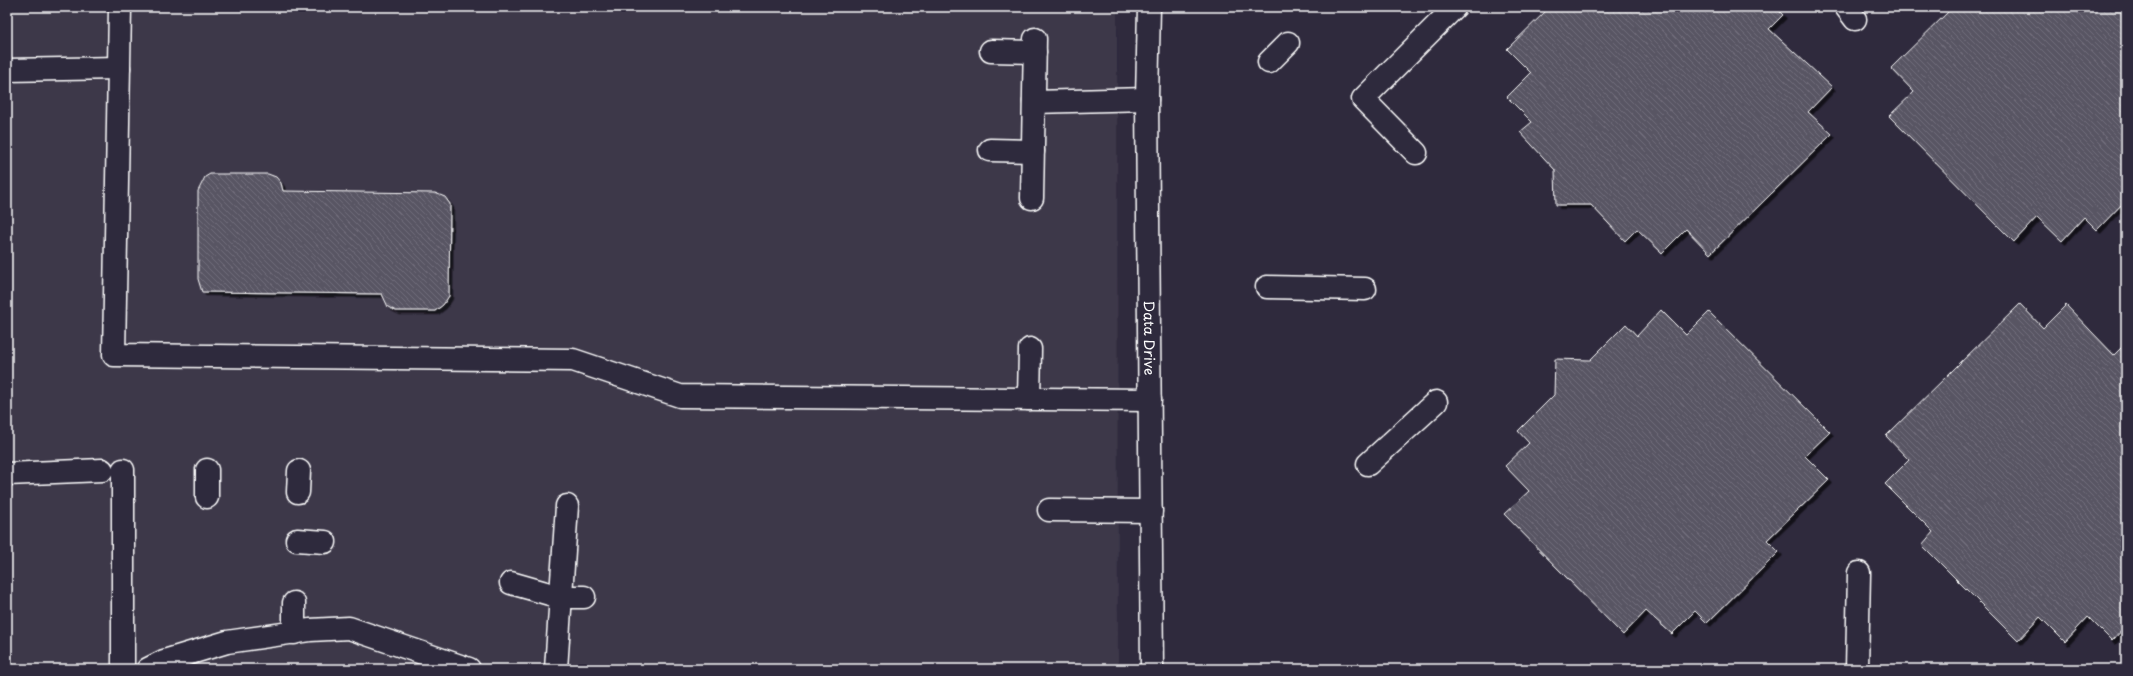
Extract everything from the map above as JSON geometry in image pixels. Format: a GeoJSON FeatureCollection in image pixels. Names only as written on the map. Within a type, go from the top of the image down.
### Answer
{"type":"FeatureCollection","features":[{"type":"Feature","properties":{"kind":"street"},"geometry":{"type":"LineString","coordinates":[[120,7],[114,355],[573,360],[680,396],[1150,400]]}},
{"type":"Feature","properties":{"kind":"street","name":"Data Drive"},"geometry":{"type":"LineString","coordinates":[[1149,7],[1147,99],[1152,669]]}},
{"type":"Feature","properties":{"kind":"street"},"geometry":{"type":"LineString","coordinates":[[1416,153],[1363,99],[1455,7]]}},
{"type":"Feature","properties":{"kind":"street"},"geometry":{"type":"LineString","coordinates":[[1269,62],[1288,43]]}},
{"type":"Feature","properties":{"kind":"street"},"geometry":{"type":"LineString","coordinates":[[991,51],[1035,45],[1032,198]]}},
{"type":"Feature","properties":{"kind":"street"},"geometry":{"type":"LineString","coordinates":[[7,70],[119,68]]}},
{"type":"Feature","properties":{"kind":"street"},"geometry":{"type":"LineString","coordinates":[[1034,102],[1147,99]]}},
{"type":"Feature","properties":{"kind":"street"},"geometry":{"type":"LineString","coordinates":[[990,150],[1033,151]]}},
{"type":"Feature","properties":{"kind":"street"},"geometry":{"type":"LineString","coordinates":[[1268,287],[1366,289]]}},
{"type":"Feature","properties":{"kind":"street"},"geometry":{"type":"LineString","coordinates":[[1029,400],[1030,349]]}},
{"type":"Feature","properties":{"kind":"street"},"geometry":{"type":"LineString","coordinates":[[1368,464],[1436,402]]}},
{"type":"Feature","properties":{"kind":"street"},"geometry":{"type":"LineString","coordinates":[[7,474],[102,470]]}},
{"type":"Feature","properties":{"kind":"street"},"geometry":{"type":"LineString","coordinates":[[123,470],[123,669]]}},
{"type":"Feature","properties":{"kind":"street"},"geometry":{"type":"LineString","coordinates":[[207,470],[207,497]]}},
{"type":"Feature","properties":{"kind":"street"},"geometry":{"type":"LineString","coordinates":[[298,492],[299,471]]}},
{"type":"Feature","properties":{"kind":"street"},"geometry":{"type":"LineString","coordinates":[[556,669],[567,506]]}},
{"type":"Feature","properties":{"kind":"street"},"geometry":{"type":"LineString","coordinates":[[1049,510],[1150,511]]}},
{"type":"Feature","properties":{"kind":"street"},"geometry":{"type":"LineString","coordinates":[[296,540],[325,542]]}},
{"type":"Feature","properties":{"kind":"street"},"geometry":{"type":"LineString","coordinates":[[1857,669],[1859,573]]}},
{"type":"Feature","properties":{"kind":"street"},"geometry":{"type":"LineString","coordinates":[[511,583],[560,597],[584,597]]}},
{"type":"Feature","properties":{"kind":"street"},"geometry":{"type":"LineString","coordinates":[[294,603],[294,633]]}},
{"type":"Feature","properties":{"kind":"street"},"geometry":{"type":"LineString","coordinates":[[148,669],[208,639],[227,642],[294,633],[349,628],[469,669]]}},
{"type":"Feature","properties":{"kind":"shaded area"},"geometry":{"type":"Polygon","coordinates":[[[7,7],[1117,7],[1118,669],[7,669],[7,7]]]}},
{"type":"Feature","properties":{"kind":"building"},"geometry":{"type":"Polygon","coordinates":[[[1550,7],[1775,7],[1783,15],[1769,29],[1832,87],[1808,112],[1832,134],[1710,254],[1686,229],[1662,253],[1637,229],[1625,241],[1591,205],[1556,205],[1555,170],[1520,132],[1532,122],[1507,97],[1531,73],[1507,49],[1550,7]]]}},
{"type":"Feature","properties":{"kind":"building"},"geometry":{"type":"Polygon","coordinates":[[[1950,7],[2126,7],[2126,200],[2097,230],[2084,217],[2062,241],[2037,217],[2014,242],[1889,116],[1914,92],[1891,68],[1951,9],[1950,7]]]}},
{"type":"Feature","properties":{"kind":"building"},"geometry":{"type":"Polygon","coordinates":[[[210,174],[268,174],[276,177],[281,183],[283,191],[435,193],[445,197],[450,204],[449,296],[443,305],[435,311],[396,311],[388,307],[382,294],[202,292],[198,279],[198,191],[205,177],[210,174]]]}},
{"type":"Feature","properties":{"kind":"building"},"geometry":{"type":"Polygon","coordinates":[[[2020,304],[2043,328],[2066,305],[2114,355],[2126,343],[2126,626],[2112,641],[2088,617],[2065,642],[2040,617],[2018,641],[1922,545],[1933,532],[1885,484],[1909,460],[1886,436],[2020,304]]]}},
{"type":"Feature","properties":{"kind":"building"},"geometry":{"type":"Polygon","coordinates":[[[1661,310],[1686,335],[1709,312],[1830,432],[1805,456],[1829,480],[1767,540],[1779,552],[1707,623],[1695,611],[1672,634],[1646,611],[1623,635],[1504,514],[1529,491],[1505,466],[1529,443],[1518,431],[1554,395],[1555,359],[1590,360],[1626,324],[1637,336],[1661,310]]]}}]}
